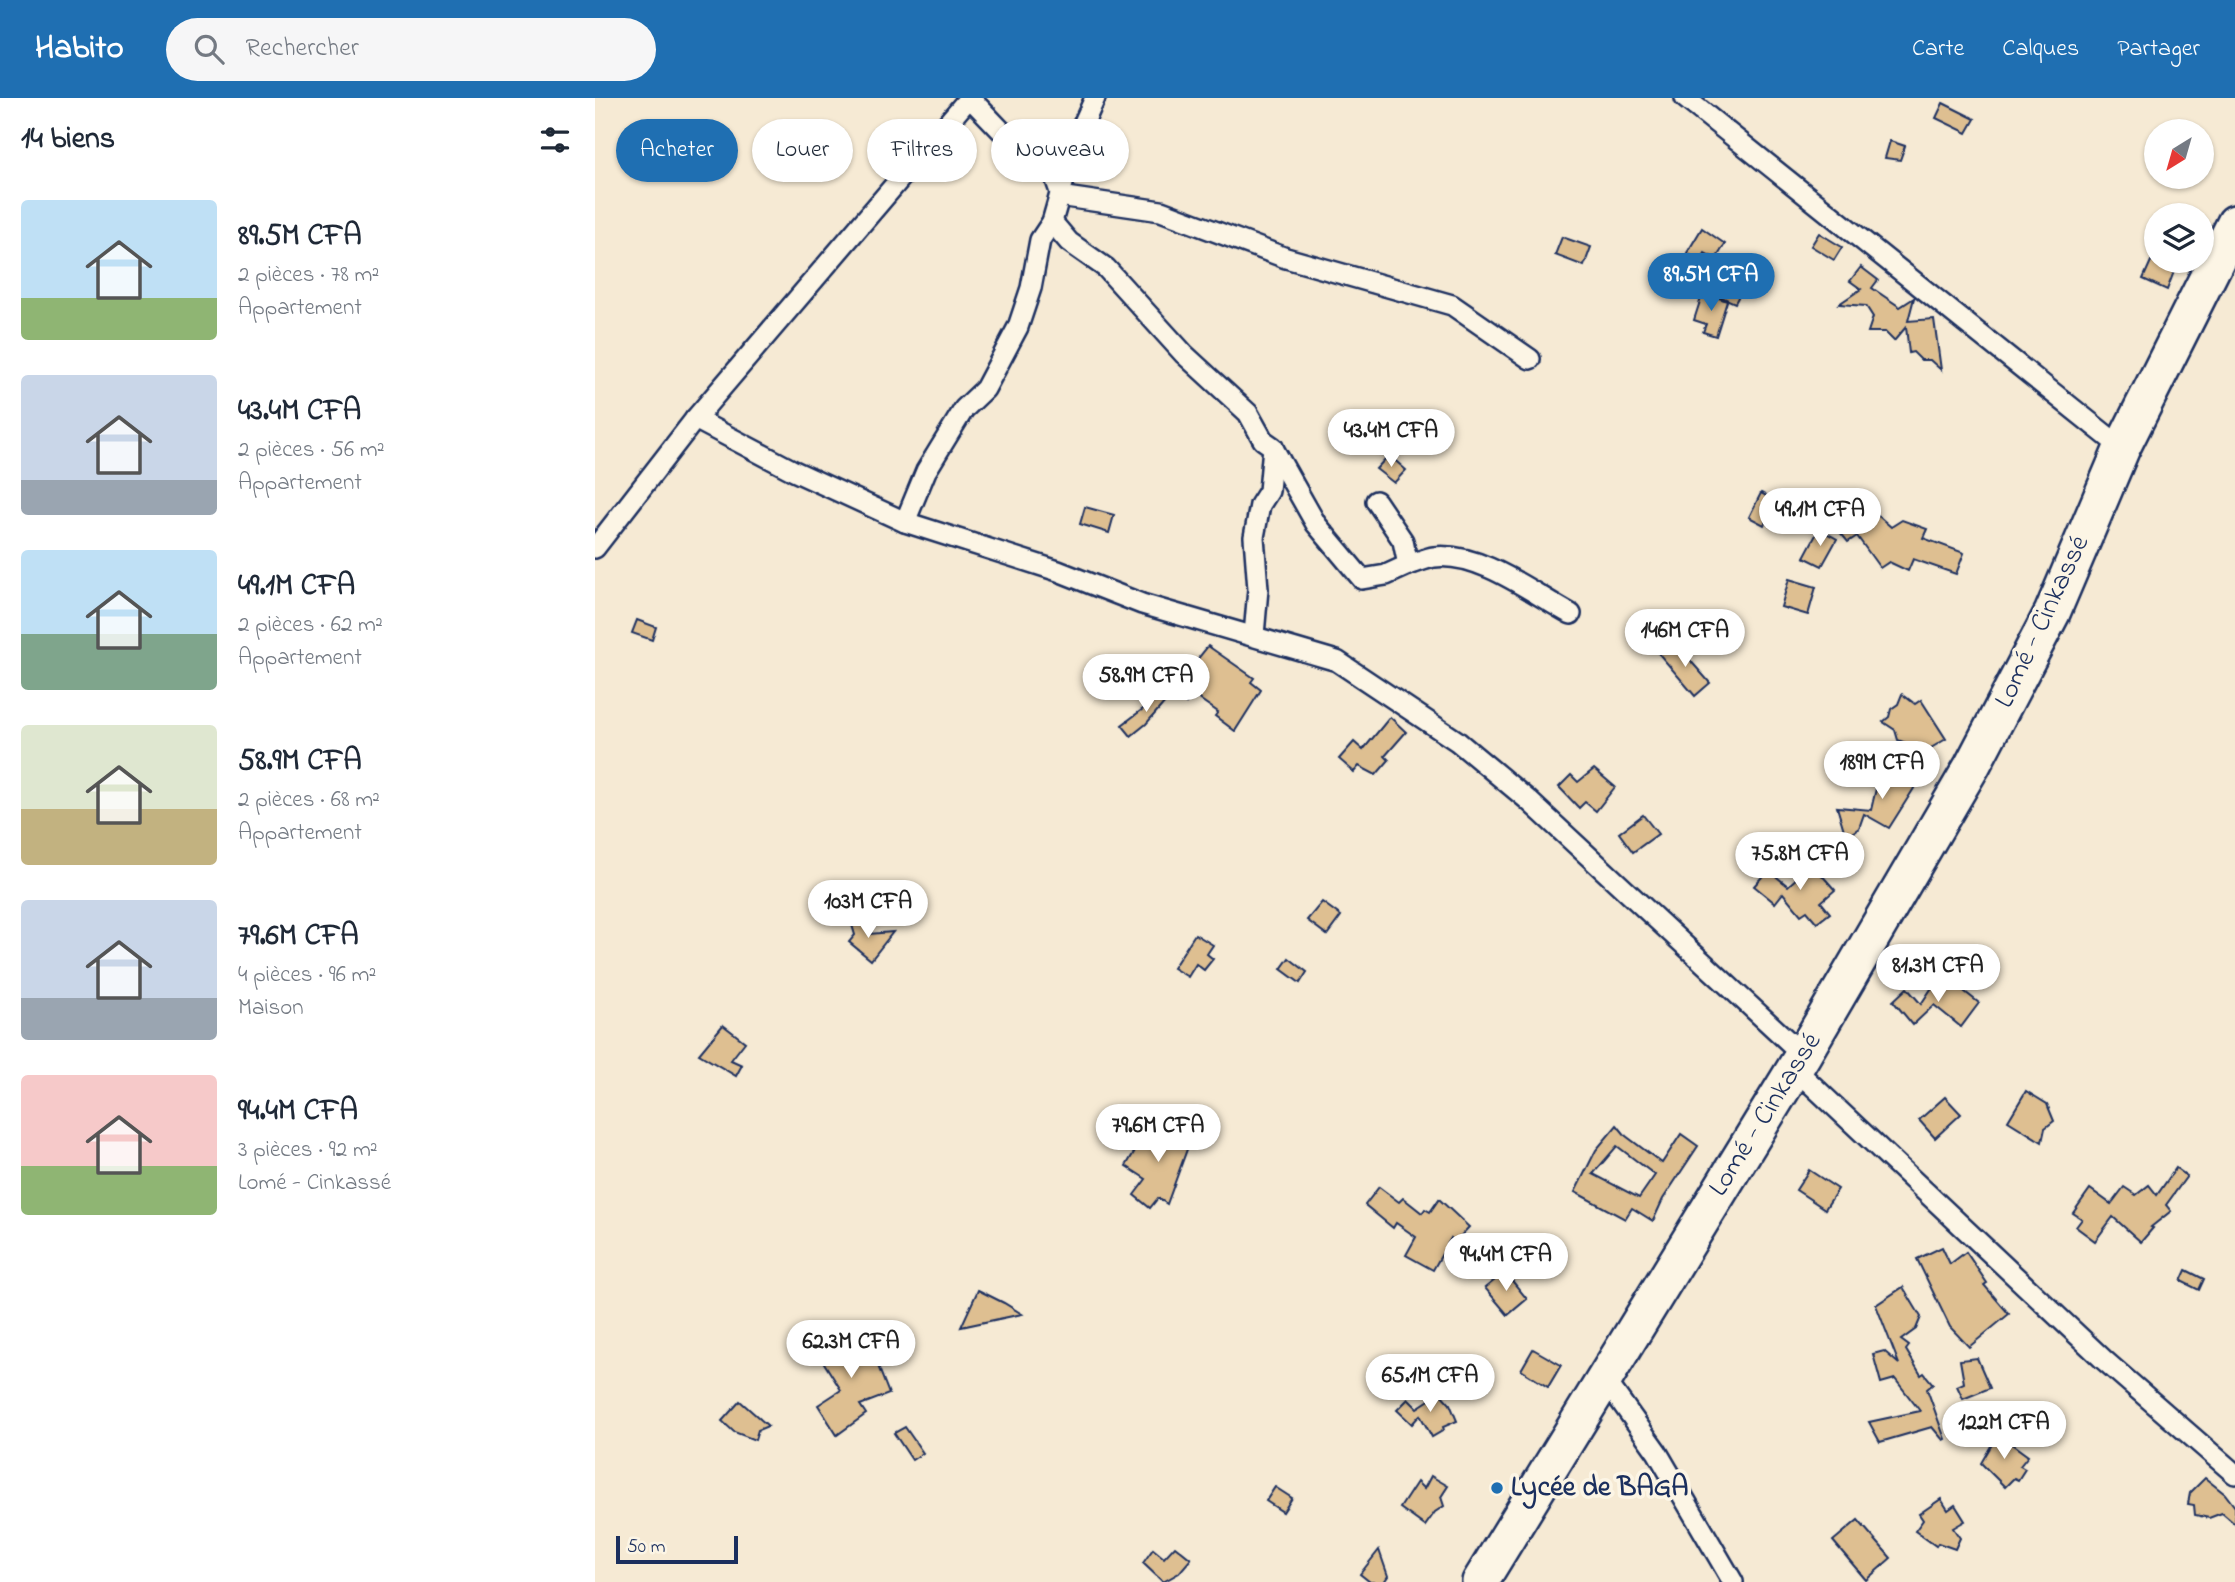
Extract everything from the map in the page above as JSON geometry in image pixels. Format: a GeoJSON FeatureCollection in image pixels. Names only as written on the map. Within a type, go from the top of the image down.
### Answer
{"type":"FeatureCollection","features":[{"type":"Feature","properties":{"kind":"highway","name":"Lomé - Cinkassé"},"geometry":{"type":"LineString","coordinates":[[1480,1582],[1799,1062],[1972,766],[2052,613],[2122,448],[2235,223]]}},
{"type":"Feature","properties":{"kind":"street"},"geometry":{"type":"LineString","coordinates":[[595,548],[695,419],[969,98],[1016,146],[1035,155],[1053,172],[1059,189],[1066,197],[1161,211],[1286,258],[1452,304],[1530,359]]}},
{"type":"Feature","properties":{"kind":"street"},"geometry":{"type":"LineString","coordinates":[[905,522],[926,471],[964,409],[985,389],[1018,327],[1031,288],[1040,240],[1052,222],[1059,189],[1074,145],[1095,98]]}},
{"type":"Feature","properties":{"kind":"street"},"geometry":{"type":"LineString","coordinates":[[1685,98],[2122,448]]}},
{"type":"Feature","properties":{"kind":"street"},"geometry":{"type":"LineString","coordinates":[[1052,222],[1069,242],[1106,268],[1184,354],[1248,413],[1263,440],[1273,447],[1316,524],[1362,579],[1386,575],[1435,557],[1458,559],[1504,574],[1571,614]]}},
{"type":"Feature","properties":{"kind":"street"},"geometry":{"type":"LineString","coordinates":[[695,419],[794,471],[905,522],[1058,571],[1142,604],[1337,661],[1457,741],[1528,800],[2104,1360],[2235,1474]]}},
{"type":"Feature","properties":{"kind":"street"},"geometry":{"type":"LineString","coordinates":[[1254,635],[1258,589],[1254,537],[1260,505],[1269,491],[1273,447]]}},
{"type":"Feature","properties":{"kind":"street"},"geometry":{"type":"LineString","coordinates":[[1376,501],[1403,541],[1408,565]]}},
{"type":"Feature","properties":{"kind":"street"},"geometry":{"type":"LineString","coordinates":[[1604,1378],[1657,1452],[1733,1582]]}},
{"type":"Feature","properties":{"kind":"building"},"geometry":{"type":"Polygon","coordinates":[[[1943,103],[1975,119],[1967,133],[1936,118],[1943,103]]]}},
{"type":"Feature","properties":{"kind":"building"},"geometry":{"type":"Polygon","coordinates":[[[1890,141],[1905,146],[1900,160],[1885,158],[1890,141]]]}},
{"type":"Feature","properties":{"kind":"building"},"geometry":{"type":"Polygon","coordinates":[[[1702,228],[1725,244],[1716,259],[1705,253],[1701,261],[1687,253],[1702,228]]]}},
{"type":"Feature","properties":{"kind":"building"},"geometry":{"type":"Polygon","coordinates":[[[1819,233],[1842,247],[1834,260],[1811,246],[1819,233]]]}},
{"type":"Feature","properties":{"kind":"building"},"geometry":{"type":"Polygon","coordinates":[[[1562,237],[1591,247],[1584,266],[1555,255],[1562,237]]]}},
{"type":"Feature","properties":{"kind":"building"},"geometry":{"type":"Polygon","coordinates":[[[1861,267],[1878,280],[1872,288],[1900,307],[1914,298],[1908,321],[1934,319],[1941,370],[1930,360],[1921,360],[1913,352],[1909,353],[1906,327],[1894,341],[1885,332],[1868,332],[1873,317],[1866,306],[1839,304],[1861,289],[1850,281],[1861,267]]]}},
{"type":"Feature","properties":{"kind":"building"},"geometry":{"type":"Polygon","coordinates":[[[2146,273],[2173,273],[2167,290],[2143,279],[2146,273]]]}},
{"type":"Feature","properties":{"kind":"building"},"geometry":{"type":"Polygon","coordinates":[[[1726,277],[1745,284],[1735,303],[1719,296],[1726,277]]]}},
{"type":"Feature","properties":{"kind":"building"},"geometry":{"type":"Polygon","coordinates":[[[1703,292],[1727,301],[1716,336],[1703,332],[1706,324],[1694,320],[1703,292]]]}},
{"type":"Feature","properties":{"kind":"building"},"geometry":{"type":"Polygon","coordinates":[[[1389,455],[1406,470],[1394,483],[1376,469],[1389,455]]]}},
{"type":"Feature","properties":{"kind":"building"},"geometry":{"type":"Polygon","coordinates":[[[1761,493],[1776,501],[1764,525],[1749,517],[1761,493]]]}},
{"type":"Feature","properties":{"kind":"building"},"geometry":{"type":"Polygon","coordinates":[[[1865,504],[1891,527],[1902,520],[1927,529],[1923,538],[1964,553],[1956,574],[1913,559],[1908,571],[1889,562],[1880,568],[1857,536],[1848,542],[1839,531],[1865,504]]]}},
{"type":"Feature","properties":{"kind":"building"},"geometry":{"type":"Polygon","coordinates":[[[1085,507],[1114,515],[1109,533],[1080,524],[1085,507]]]}},
{"type":"Feature","properties":{"kind":"building"},"geometry":{"type":"Polygon","coordinates":[[[1819,529],[1837,539],[1822,566],[1804,557],[1819,529]]]}},
{"type":"Feature","properties":{"kind":"building"},"geometry":{"type":"Polygon","coordinates":[[[1789,579],[1816,587],[1808,615],[1781,607],[1789,579]]]}},
{"type":"Feature","properties":{"kind":"building"},"geometry":{"type":"Polygon","coordinates":[[[637,620],[656,627],[652,640],[632,633],[637,620]]]}},
{"type":"Feature","properties":{"kind":"building"},"geometry":{"type":"Polygon","coordinates":[[[1674,642],[1710,683],[1695,696],[1659,654],[1674,642]]]}},
{"type":"Feature","properties":{"kind":"building"},"geometry":{"type":"Polygon","coordinates":[[[1208,646],[1254,678],[1251,682],[1261,690],[1235,731],[1215,716],[1218,712],[1192,694],[1186,703],[1171,692],[1208,646]]]}},
{"type":"Feature","properties":{"kind":"building"},"geometry":{"type":"Polygon","coordinates":[[[1168,690],[1172,694],[1146,724],[1131,736],[1122,725],[1168,690]]]}},
{"type":"Feature","properties":{"kind":"building"},"geometry":{"type":"Polygon","coordinates":[[[1902,694],[1915,704],[1921,700],[1946,739],[1926,751],[1898,740],[1895,730],[1883,722],[1889,717],[1891,709],[1898,704],[1902,694]]]}},
{"type":"Feature","properties":{"kind":"building"},"geometry":{"type":"Polygon","coordinates":[[[1390,717],[1406,732],[1385,756],[1389,760],[1376,775],[1359,766],[1354,772],[1339,759],[1354,742],[1363,750],[1390,717]]]}},
{"type":"Feature","properties":{"kind":"building"},"geometry":{"type":"Polygon","coordinates":[[[1898,766],[1918,782],[1889,828],[1864,814],[1859,828],[1846,837],[1837,807],[1871,810],[1878,780],[1898,766]]]}},
{"type":"Feature","properties":{"kind":"building"},"geometry":{"type":"Polygon","coordinates":[[[1594,769],[1615,787],[1596,811],[1585,802],[1579,808],[1559,787],[1571,775],[1578,782],[1594,769]]]}},
{"type":"Feature","properties":{"kind":"building"},"geometry":{"type":"Polygon","coordinates":[[[1643,815],[1658,834],[1633,852],[1619,833],[1643,815]]]}},
{"type":"Feature","properties":{"kind":"building"},"geometry":{"type":"Polygon","coordinates":[[[1812,864],[1835,890],[1821,902],[1830,913],[1817,923],[1807,911],[1801,915],[1783,893],[1775,903],[1754,886],[1768,870],[1788,886],[1812,864]]]}},
{"type":"Feature","properties":{"kind":"building"},"geometry":{"type":"Polygon","coordinates":[[[1322,902],[1341,916],[1327,935],[1307,920],[1322,902]]]}},
{"type":"Feature","properties":{"kind":"building"},"geometry":{"type":"Polygon","coordinates":[[[857,919],[864,921],[869,934],[893,932],[871,960],[849,942],[855,935],[852,925],[857,919]]]}},
{"type":"Feature","properties":{"kind":"building"},"geometry":{"type":"Polygon","coordinates":[[[1195,934],[1213,945],[1207,954],[1213,959],[1204,970],[1196,964],[1188,977],[1173,968],[1195,934]]]}},
{"type":"Feature","properties":{"kind":"building"},"geometry":{"type":"Polygon","coordinates":[[[1289,958],[1307,972],[1300,983],[1281,969],[1289,958]]]}},
{"type":"Feature","properties":{"kind":"building"},"geometry":{"type":"Polygon","coordinates":[[[1951,981],[1979,1003],[1961,1027],[1934,1005],[1913,1025],[1893,1001],[1907,988],[1921,1004],[1935,983],[1945,989],[1951,981]]]}},
{"type":"Feature","properties":{"kind":"building"},"geometry":{"type":"Polygon","coordinates":[[[723,1025],[745,1042],[731,1060],[742,1065],[736,1076],[699,1054],[723,1025]]]}},
{"type":"Feature","properties":{"kind":"building"},"geometry":{"type":"Polygon","coordinates":[[[2026,1091],[2047,1104],[2054,1121],[2045,1128],[2042,1142],[2008,1121],[2026,1091]]]}},
{"type":"Feature","properties":{"kind":"building"},"geometry":{"type":"Polygon","coordinates":[[[1945,1097],[1961,1114],[1935,1138],[1919,1120],[1945,1097]]]}},
{"type":"Feature","properties":{"kind":"building"},"geometry":{"type":"Polygon","coordinates":[[[1152,1122],[1163,1130],[1190,1141],[1167,1204],[1158,1198],[1150,1208],[1134,1195],[1146,1179],[1126,1166],[1152,1122]]]}},
{"type":"Feature","properties":{"kind":"building"},"geometry":{"type":"Polygon","coordinates":[[[1617,1125],[1626,1136],[1662,1163],[1681,1134],[1698,1146],[1663,1199],[1653,1221],[1632,1208],[1625,1219],[1575,1192],[1596,1150],[1617,1125]],[[1617,1146],[1593,1174],[1639,1198],[1655,1175],[1617,1146]]]}},
{"type":"Feature","properties":{"kind":"building"},"geometry":{"type":"Polygon","coordinates":[[[2176,1168],[2187,1176],[2166,1205],[2171,1211],[2151,1227],[2153,1228],[2141,1242],[2113,1217],[2095,1241],[2076,1227],[2082,1219],[2073,1213],[2090,1189],[2111,1204],[2124,1187],[2136,1195],[2149,1185],[2157,1195],[2176,1168]]]}},
{"type":"Feature","properties":{"kind":"building"},"geometry":{"type":"Polygon","coordinates":[[[1809,1170],[1838,1189],[1825,1209],[1796,1190],[1809,1170]]]}},
{"type":"Feature","properties":{"kind":"building"},"geometry":{"type":"Polygon","coordinates":[[[1379,1187],[1399,1202],[1403,1198],[1422,1213],[1425,1209],[1430,1212],[1439,1199],[1469,1227],[1455,1242],[1451,1238],[1433,1270],[1406,1255],[1416,1237],[1396,1223],[1393,1228],[1365,1205],[1379,1187]]]}},
{"type":"Feature","properties":{"kind":"building"},"geometry":{"type":"Polygon","coordinates":[[[1942,1247],[1950,1264],[1966,1252],[1987,1283],[1984,1285],[2009,1314],[1969,1347],[1950,1327],[1917,1259],[1942,1247]]]}},
{"type":"Feature","properties":{"kind":"building"},"geometry":{"type":"Polygon","coordinates":[[[2186,1270],[2204,1279],[2199,1290],[2181,1281],[2186,1270]]]}},
{"type":"Feature","properties":{"kind":"building"},"geometry":{"type":"Polygon","coordinates":[[[1505,1272],[1527,1299],[1508,1315],[1485,1288],[1505,1272]]]}},
{"type":"Feature","properties":{"kind":"building"},"geometry":{"type":"Polygon","coordinates":[[[1903,1287],[1921,1317],[1916,1329],[1901,1340],[1909,1346],[1906,1350],[1921,1375],[1924,1373],[1933,1384],[1927,1389],[1945,1439],[1943,1440],[1932,1427],[1880,1442],[1869,1422],[1920,1411],[1895,1379],[1881,1383],[1873,1354],[1884,1351],[1899,1364],[1876,1305],[1903,1287]]]}},
{"type":"Feature","properties":{"kind":"building"},"geometry":{"type":"Polygon","coordinates":[[[978,1290],[1004,1303],[1022,1314],[961,1327],[978,1290]]]}},
{"type":"Feature","properties":{"kind":"building"},"geometry":{"type":"Polygon","coordinates":[[[843,1326],[871,1348],[889,1394],[860,1405],[866,1414],[837,1435],[818,1405],[841,1390],[819,1355],[836,1338],[834,1336],[843,1326]]]}},
{"type":"Feature","properties":{"kind":"building"},"geometry":{"type":"Polygon","coordinates":[[[1533,1349],[1561,1365],[1548,1387],[1521,1370],[1533,1349]]]}},
{"type":"Feature","properties":{"kind":"building"},"geometry":{"type":"Polygon","coordinates":[[[1977,1358],[1990,1388],[1963,1399],[1957,1386],[1964,1383],[1960,1360],[1977,1358]]]}},
{"type":"Feature","properties":{"kind":"building"},"geometry":{"type":"Polygon","coordinates":[[[1440,1393],[1450,1404],[1457,1421],[1443,1427],[1444,1430],[1432,1437],[1420,1415],[1412,1424],[1397,1410],[1408,1399],[1417,1408],[1440,1393]]]}},
{"type":"Feature","properties":{"kind":"building"},"geometry":{"type":"Polygon","coordinates":[[[740,1401],[768,1426],[758,1430],[755,1440],[734,1432],[722,1421],[740,1401]]]}},
{"type":"Feature","properties":{"kind":"building"},"geometry":{"type":"Polygon","coordinates":[[[905,1427],[923,1453],[912,1460],[894,1433],[905,1427]]]}},
{"type":"Feature","properties":{"kind":"building"},"geometry":{"type":"Polygon","coordinates":[[[1998,1434],[2028,1456],[2020,1466],[2025,1469],[2018,1480],[2014,1478],[2005,1487],[1981,1463],[1998,1434]]]}},
{"type":"Feature","properties":{"kind":"building"},"geometry":{"type":"Polygon","coordinates":[[[1431,1476],[1448,1486],[1441,1497],[1444,1506],[1435,1512],[1425,1526],[1400,1508],[1417,1482],[1424,1489],[1431,1476]]]}},
{"type":"Feature","properties":{"kind":"building"},"geometry":{"type":"Polygon","coordinates":[[[2205,1478],[2225,1494],[2235,1507],[2235,1524],[2222,1513],[2209,1518],[2195,1515],[2194,1505],[2188,1504],[2190,1493],[2205,1478]]]}},
{"type":"Feature","properties":{"kind":"building"},"geometry":{"type":"Polygon","coordinates":[[[1275,1487],[1292,1498],[1283,1512],[1266,1501],[1275,1487]]]}},
{"type":"Feature","properties":{"kind":"building"},"geometry":{"type":"Polygon","coordinates":[[[1941,1499],[1948,1510],[1955,1505],[1965,1521],[1953,1528],[1960,1538],[1955,1549],[1938,1543],[1936,1546],[1915,1531],[1923,1520],[1919,1514],[1941,1499]]]}},
{"type":"Feature","properties":{"kind":"building"},"geometry":{"type":"Polygon","coordinates":[[[1858,1520],[1891,1558],[1866,1580],[1833,1541],[1858,1520]]]}},
{"type":"Feature","properties":{"kind":"building"},"geometry":{"type":"Polygon","coordinates":[[[1175,1546],[1191,1559],[1179,1573],[1163,1582],[1143,1563],[1153,1549],[1164,1558],[1175,1546]]]}},
{"type":"Feature","properties":{"kind":"building"},"geometry":{"type":"Polygon","coordinates":[[[1379,1550],[1388,1576],[1384,1582],[1370,1582],[1360,1574],[1379,1550]]]}},
{"type":"Feature","properties":{"kind":"place","name":"Lycée de BAGA"},"geometry":{"type":"Point","coordinates":[1497,1488]}}]}
